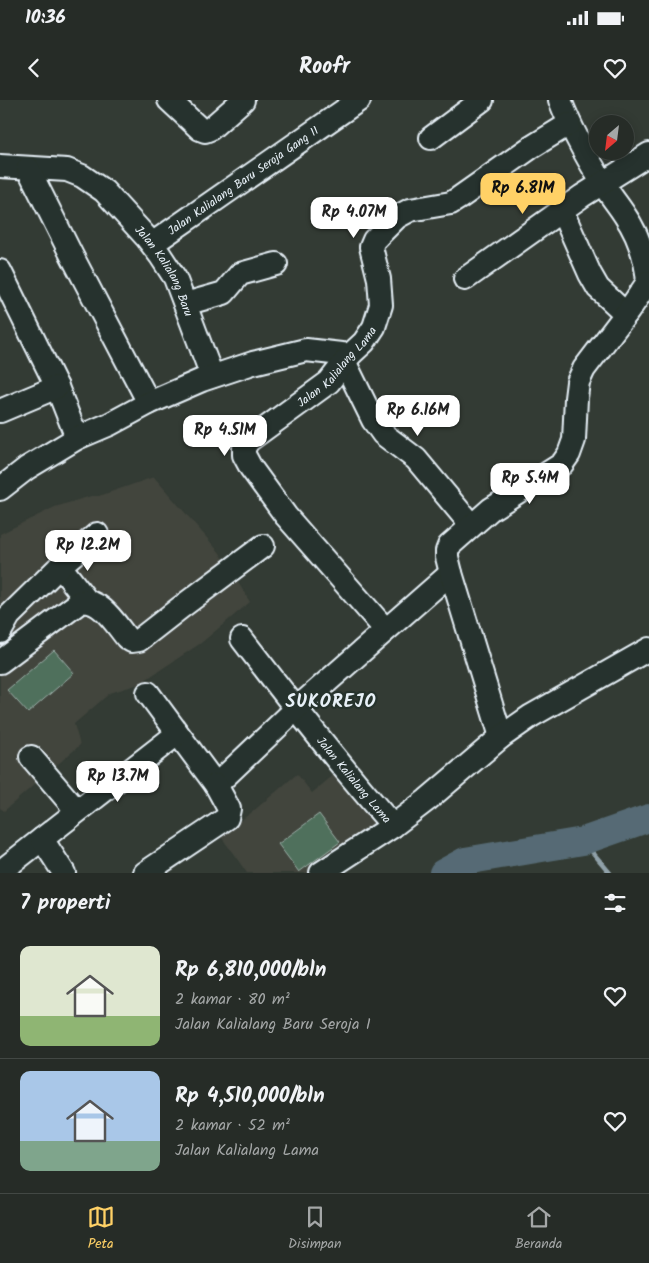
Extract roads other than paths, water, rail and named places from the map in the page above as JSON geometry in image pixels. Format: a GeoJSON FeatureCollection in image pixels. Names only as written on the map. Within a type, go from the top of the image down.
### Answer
{"type":"FeatureCollection","features":[{"type":"Feature","properties":{"kind":"street"},"geometry":{"type":"LineString","coordinates":[[169,100],[200,129],[205,131],[210,130],[243,100]]}},
{"type":"Feature","properties":{"kind":"street","name":"Jalan Kalialang Baru Seroja Gang II"},"geometry":{"type":"LineString","coordinates":[[152,244],[333,115],[359,100]]}},
{"type":"Feature","properties":{"kind":"street"},"geometry":{"type":"LineString","coordinates":[[430,138],[482,100]]}},
{"type":"Feature","properties":{"kind":"street"},"geometry":{"type":"LineString","coordinates":[[501,737],[451,573],[447,557],[449,546],[471,525],[505,498],[562,464],[569,454],[574,440],[578,382],[584,369],[648,282],[647,266],[633,229],[603,184],[569,124],[560,100]]}},
{"type":"Feature","properties":{"kind":"street","name":"Jalan Kalialang Lama"},"geometry":{"type":"LineString","coordinates":[[385,629],[286,516],[251,468],[244,455],[244,448],[248,441],[329,382],[347,359],[364,342],[374,327],[381,305],[379,279],[371,247],[374,240],[397,218],[410,210],[451,203],[530,148],[569,124]]}},
{"type":"Feature","properties":{"kind":"street"},"geometry":{"type":"LineString","coordinates":[[465,279],[562,210],[649,154]]}},
{"type":"Feature","properties":{"kind":"street","name":"Jalan Kalialang Baru"},"geometry":{"type":"LineString","coordinates":[[0,166],[68,170],[82,176],[104,191],[152,244],[175,278],[212,376]]}},
{"type":"Feature","properties":{"kind":"street"},"geometry":{"type":"LineString","coordinates":[[28,168],[149,403]]}},
{"type":"Feature","properties":{"kind":"street"},"geometry":{"type":"LineString","coordinates":[[562,210],[598,288],[626,314]]}},
{"type":"Feature","properties":{"kind":"street"},"geometry":{"type":"LineString","coordinates":[[185,304],[224,293],[240,274],[276,264]]}},
{"type":"Feature","properties":{"kind":"street"},"geometry":{"type":"LineString","coordinates":[[0,271],[57,387],[77,438]]}},
{"type":"Feature","properties":{"kind":"street"},"geometry":{"type":"LineString","coordinates":[[0,489],[27,468],[77,438],[110,424],[149,403],[212,376],[253,363],[306,350],[347,359],[373,420],[383,434],[416,460],[471,525]]}},
{"type":"Feature","properties":{"kind":"street"},"geometry":{"type":"LineString","coordinates":[[0,411],[57,387]]}},
{"type":"Feature","properties":{"kind":"street"},"geometry":{"type":"LineString","coordinates":[[0,632],[9,616],[60,566],[97,534]]}},
{"type":"Feature","properties":{"kind":"street"},"geometry":{"type":"LineString","coordinates":[[60,566],[87,600],[100,606],[132,641],[139,640],[263,546]]}},
{"type":"Feature","properties":{"kind":"street"},"geometry":{"type":"LineString","coordinates":[[216,785],[385,629],[451,573]]}},
{"type":"Feature","properties":{"kind":"street"},"geometry":{"type":"LineString","coordinates":[[0,662],[80,602],[87,600]]}},
{"type":"Feature","properties":{"kind":"street","name":"Jalan Kalialang Lama"},"geometry":{"type":"LineString","coordinates":[[242,639],[296,710],[393,826]]}},
{"type":"Feature","properties":{"kind":"street","name":"Jalan Kalialang Lama"},"geometry":{"type":"LineString","coordinates":[[321,873],[393,826],[427,800],[501,737],[531,716],[648,649]]}},
{"type":"Feature","properties":{"kind":"street"},"geometry":{"type":"LineString","coordinates":[[145,873],[228,818],[229,809],[216,785],[148,693]]}},
{"type":"Feature","properties":{"kind":"street"},"geometry":{"type":"LineString","coordinates":[[0,872],[177,734]]}},
{"type":"Feature","properties":{"kind":"street"},"geometry":{"type":"LineString","coordinates":[[31,756],[77,811]]}},
{"type":"Feature","properties":{"kind":"street"},"geometry":{"type":"LineString","coordinates":[[42,839],[64,873]]}},
{"type":"Feature","properties":{"kind":"waterway"},"geometry":{"type":"LineString","coordinates":[[443,873],[465,861],[583,841],[649,818]]}},
{"type":"Feature","properties":{"kind":"waterway"},"geometry":{"type":"LineString","coordinates":[[583,841],[610,873]]}},
{"type":"Feature","properties":{"kind":"district","name":"SUKOREJO"},"geometry":{"type":"Point","coordinates":[331,701]}}]}
